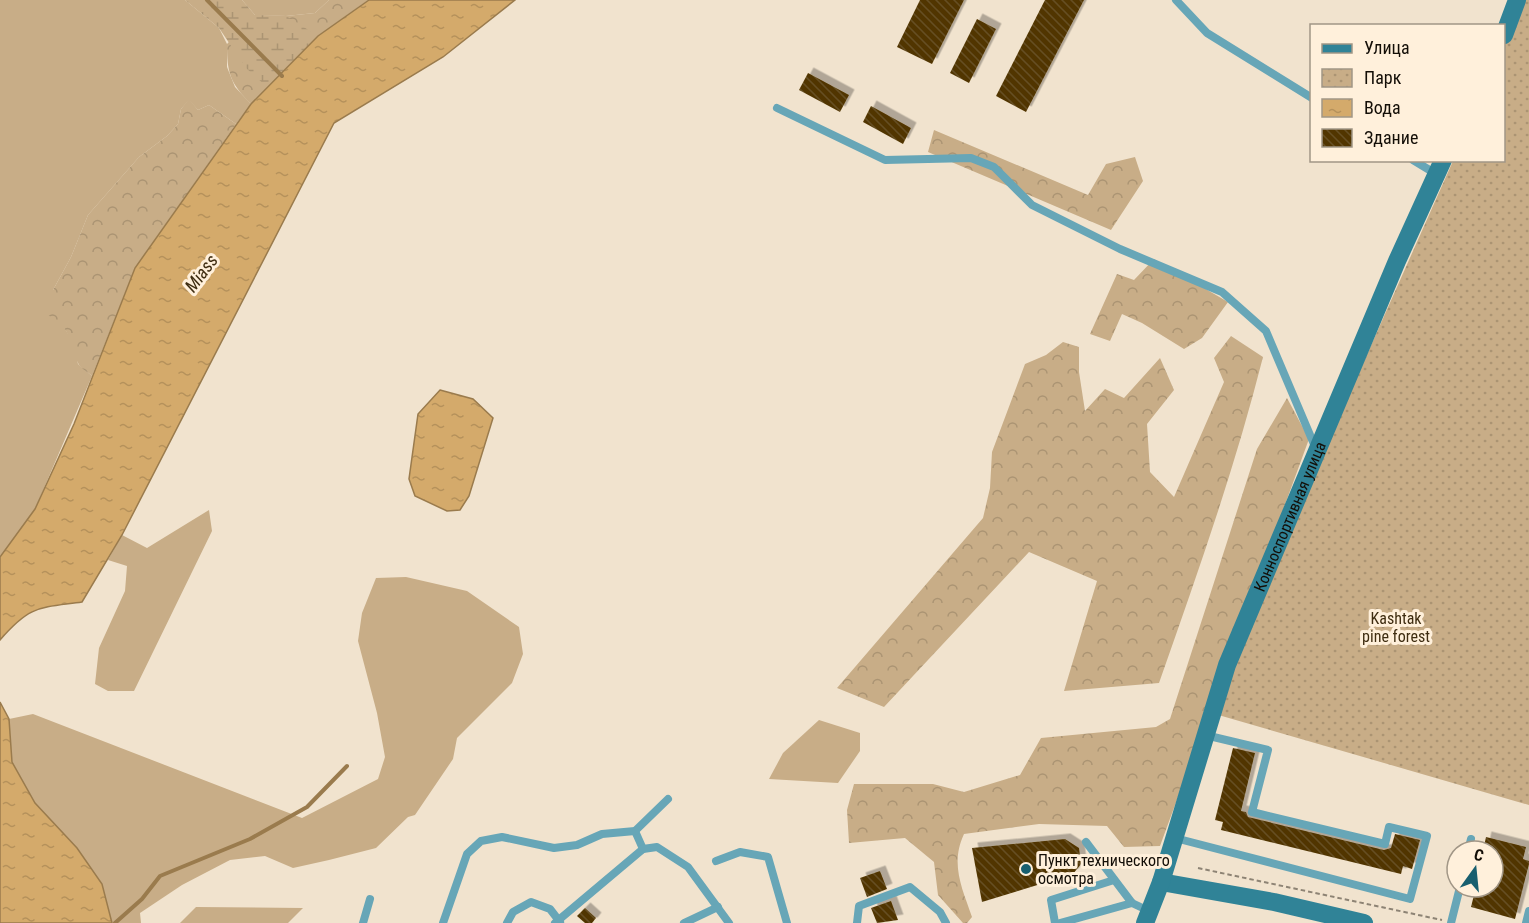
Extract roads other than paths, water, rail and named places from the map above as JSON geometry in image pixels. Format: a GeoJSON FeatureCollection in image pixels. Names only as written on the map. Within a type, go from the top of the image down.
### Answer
{"type":"FeatureCollection","features":[{"type":"Feature","properties":{"kind":"main road"},"geometry":{"type":"LineString","coordinates":[[1505,30],[1517,0]]}},
{"type":"Feature","properties":{"kind":"main road","name":"Конноспортивная улица"},"geometry":{"type":"LineString","coordinates":[[1148,917],[1175,838],[1204,735],[1227,665],[1316,451],[1439,167]]}},
{"type":"Feature","properties":{"kind":"main road"},"geometry":{"type":"LineString","coordinates":[[1161,882],[1274,902],[1364,923]]}},
{"type":"Feature","properties":{"kind":"lane"},"geometry":{"type":"LineString","coordinates":[[1176,0],[1207,33],[1310,97]]}},
{"type":"Feature","properties":{"kind":"lane"},"geometry":{"type":"LineString","coordinates":[[777,108],[885,160],[971,159],[993,167],[1032,205],[1120,249],[1222,292],[1266,331],[1316,451]]}},
{"type":"Feature","properties":{"kind":"lane"},"geometry":{"type":"LineString","coordinates":[[1420,162],[1439,167]]}},
{"type":"Feature","properties":{"kind":"lane"},"geometry":{"type":"LineString","coordinates":[[1175,838],[1410,899],[1427,836],[1389,827],[1385,844],[1252,812],[1268,750],[1204,735]]}},
{"type":"Feature","properties":{"kind":"lane"},"geometry":{"type":"LineString","coordinates":[[443,923],[467,854],[481,841],[502,837],[554,848],[577,845],[602,834],[635,831],[669,799]]}},
{"type":"Feature","properties":{"kind":"lane"},"geometry":{"type":"LineString","coordinates":[[635,831],[643,849]]}},
{"type":"Feature","properties":{"kind":"lane"},"geometry":{"type":"LineString","coordinates":[[1086,842],[1132,903],[1148,917]]}},
{"type":"Feature","properties":{"kind":"lane"},"geometry":{"type":"LineString","coordinates":[[507,923],[513,912],[531,902],[550,909],[558,922],[643,849],[657,847],[688,867],[729,923]]}},
{"type":"Feature","properties":{"kind":"lane"},"geometry":{"type":"LineString","coordinates":[[716,861],[740,852],[768,858],[788,923]]}},
{"type":"Feature","properties":{"kind":"lane"},"geometry":{"type":"LineString","coordinates":[[1056,923],[1051,900],[1114,880]]}},
{"type":"Feature","properties":{"kind":"lane"},"geometry":{"type":"LineString","coordinates":[[857,923],[859,906],[910,887],[940,912],[946,923]]}},
{"type":"Feature","properties":{"kind":"lane"},"geometry":{"type":"LineString","coordinates":[[363,923],[370,899]]}},
{"type":"Feature","properties":{"kind":"lane"},"geometry":{"type":"LineString","coordinates":[[1452,922],[1457,899]]}},
{"type":"Feature","properties":{"kind":"lane"},"geometry":{"type":"LineString","coordinates":[[1060,923],[1132,903]]}},
{"type":"Feature","properties":{"kind":"lane"},"geometry":{"type":"LineString","coordinates":[[684,923],[718,907]]}},
{"type":"Feature","properties":{"kind":"lane"},"geometry":{"type":"LineString","coordinates":[[1526,923],[1529,911]]}},
{"type":"Feature","properties":{"kind":"water","name":"Miass"},"geometry":{"type":"Polygon","coordinates":[[[369,0],[515,0],[443,57],[334,123],[122,535],[82,602],[36,610],[19,620],[0,640],[0,557],[35,509],[74,424],[135,268],[251,104],[318,36],[369,0]]]}},
{"type":"Feature","properties":{"kind":"water"},"geometry":{"type":"Polygon","coordinates":[[[440,390],[473,399],[493,418],[469,496],[460,510],[447,511],[415,496],[409,479],[418,414],[440,390]]]}},
{"type":"Feature","properties":{"kind":"water"},"geometry":{"type":"Polygon","coordinates":[[[0,702],[9,719],[12,762],[35,803],[77,848],[102,884],[112,923],[0,923],[0,702]]]}},
{"type":"Feature","properties":{"kind":"waterway"},"geometry":{"type":"LineString","coordinates":[[207,0],[282,76]]}},
{"type":"Feature","properties":{"kind":"waterway"},"geometry":{"type":"LineString","coordinates":[[115,923],[142,899],[160,876],[250,839],[307,807],[347,766]]}},
{"type":"Feature","properties":{"kind":"place","name":"Пункт технического осмотра"},"geometry":{"type":"Point","coordinates":[1026,869]}},
{"type":"Feature","properties":{"kind":"park label","name":"Kashtak pine forest"},"geometry":{"type":"Point","coordinates":[1396,627]}}]}
